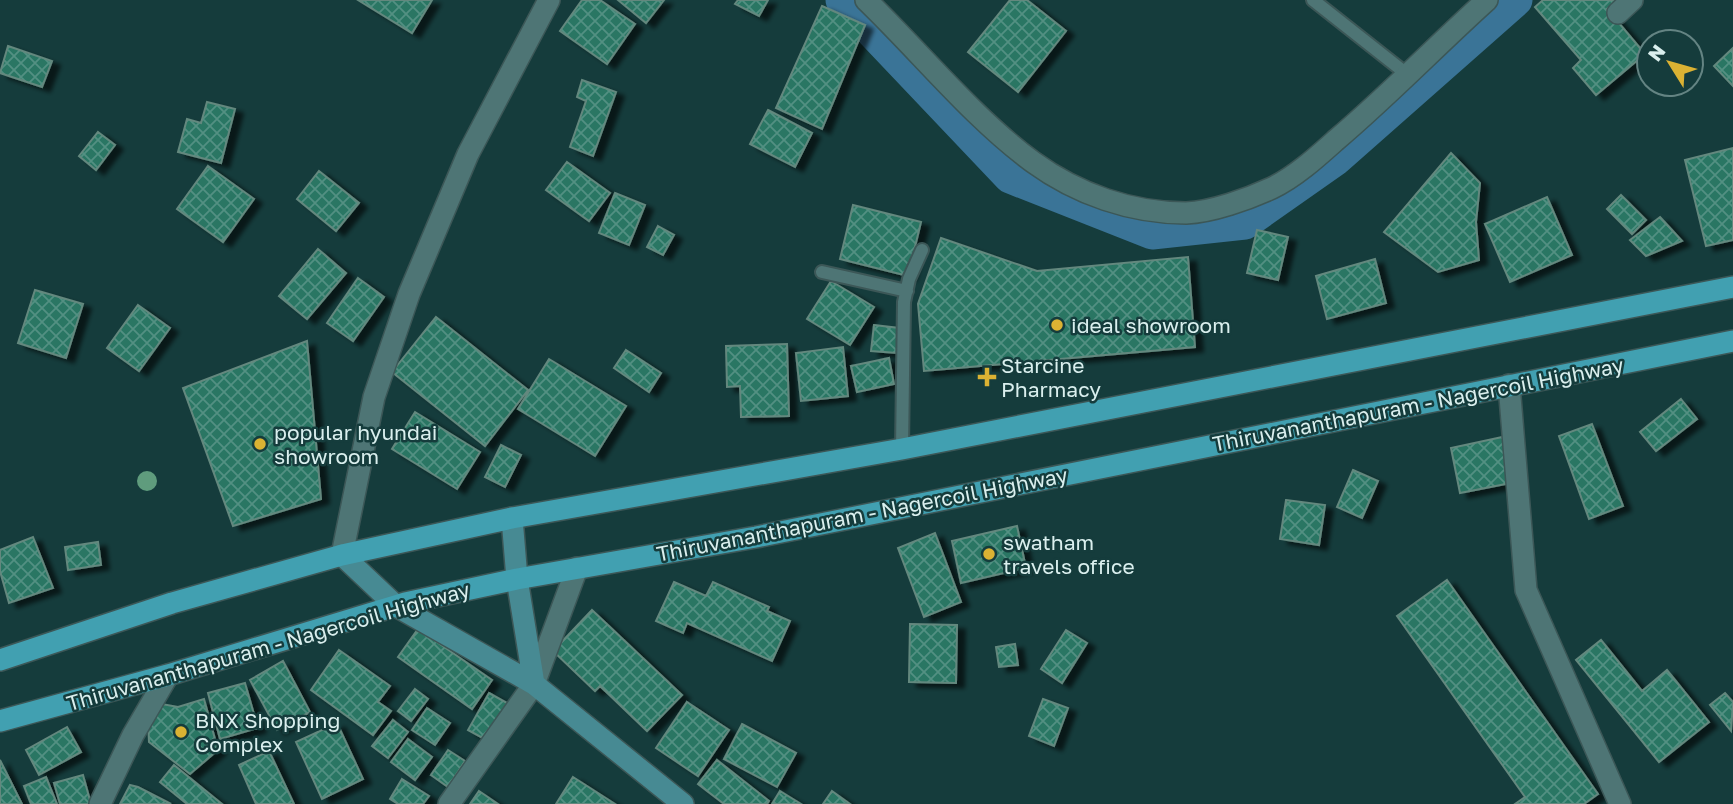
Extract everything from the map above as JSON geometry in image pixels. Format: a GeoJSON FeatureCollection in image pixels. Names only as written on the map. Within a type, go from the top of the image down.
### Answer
{"type":"FeatureCollection","features":[{"type":"Feature","properties":{"kind":"main road"},"geometry":{"type":"LineString","coordinates":[[0,660],[173,603],[342,555],[512,518],[902,449],[1733,287]]}},
{"type":"Feature","properties":{"kind":"main road","name":"Thiruvananthapuram - Nagercoil Highway"},"geometry":{"type":"LineString","coordinates":[[0,721],[168,675],[396,606],[517,579],[757,537],[1733,341]]}},
{"type":"Feature","properties":{"kind":"street"},"geometry":{"type":"LineString","coordinates":[[549,0],[468,154],[409,294],[374,397],[342,555],[396,606],[534,684],[683,804]]}},
{"type":"Feature","properties":{"kind":"street"},"geometry":{"type":"LineString","coordinates":[[866,0],[998,133],[1032,161],[1065,183],[1135,209],[1188,213],[1231,203],[1274,187],[1316,157],[1487,0]]}},
{"type":"Feature","properties":{"kind":"street"},"geometry":{"type":"LineString","coordinates":[[1509,385],[1526,590],[1620,804]]}},
{"type":"Feature","properties":{"kind":"street"},"geometry":{"type":"LineString","coordinates":[[512,518],[517,579],[534,684]]}},
{"type":"Feature","properties":{"kind":"street"},"geometry":{"type":"LineString","coordinates":[[449,804],[534,684],[577,568]]}},
{"type":"Feature","properties":{"kind":"street"},"geometry":{"type":"LineString","coordinates":[[100,804],[168,675]]}},
{"type":"Feature","properties":{"kind":"lane"},"geometry":{"type":"LineString","coordinates":[[1313,0],[1408,75]]}},
{"type":"Feature","properties":{"kind":"lane"},"geometry":{"type":"LineString","coordinates":[[902,449],[904,302],[922,250]]}},
{"type":"Feature","properties":{"kind":"lane"},"geometry":{"type":"LineString","coordinates":[[822,272],[907,291]]}},
{"type":"Feature","properties":{"kind":"building"},"geometry":{"type":"Polygon","coordinates":[[[358,0],[432,0],[412,33],[358,0]]]}},
{"type":"Feature","properties":{"kind":"building"},"geometry":{"type":"Polygon","coordinates":[[[582,0],[600,0],[635,24],[607,64],[560,31],[582,0]]]}},
{"type":"Feature","properties":{"kind":"building"},"geometry":{"type":"Polygon","coordinates":[[[618,0],[664,0],[646,23],[618,0]]]}},
{"type":"Feature","properties":{"kind":"building"},"geometry":{"type":"Polygon","coordinates":[[[738,0],[768,0],[759,16],[735,4],[738,0]]]}},
{"type":"Feature","properties":{"kind":"building"},"geometry":{"type":"Polygon","coordinates":[[[1010,0],[1027,0],[1066,31],[1018,92],[968,52],[1010,0]]]}},
{"type":"Feature","properties":{"kind":"building"},"geometry":{"type":"Polygon","coordinates":[[[1543,0],[1618,0],[1607,9],[1635,42],[1635,62],[1596,95],[1573,68],[1581,60],[1535,7],[1543,0]]]}},
{"type":"Feature","properties":{"kind":"building"},"geometry":{"type":"Polygon","coordinates":[[[822,6],[865,25],[822,129],[776,108],[822,6]]]}},
{"type":"Feature","properties":{"kind":"building"},"geometry":{"type":"Polygon","coordinates":[[[8,46],[52,61],[42,87],[0,73],[8,46]]]}},
{"type":"Feature","properties":{"kind":"building"},"geometry":{"type":"Polygon","coordinates":[[[1733,48],[1733,86],[1714,66],[1733,48]]]}},
{"type":"Feature","properties":{"kind":"building"},"geometry":{"type":"Polygon","coordinates":[[[582,80],[616,92],[593,156],[570,147],[586,101],[577,97],[582,80]]]}},
{"type":"Feature","properties":{"kind":"building"},"geometry":{"type":"Polygon","coordinates":[[[207,102],[235,109],[221,163],[178,152],[187,119],[201,123],[207,102]]]}},
{"type":"Feature","properties":{"kind":"building"},"geometry":{"type":"Polygon","coordinates":[[[768,110],[812,133],[795,167],[750,144],[768,110]]]}},
{"type":"Feature","properties":{"kind":"building"},"geometry":{"type":"Polygon","coordinates":[[[98,132],[115,145],[96,170],[79,156],[98,132]]]}},
{"type":"Feature","properties":{"kind":"building"},"geometry":{"type":"Polygon","coordinates":[[[1733,148],[1733,240],[1706,246],[1685,160],[1733,148]]]}},
{"type":"Feature","properties":{"kind":"building"},"geometry":{"type":"Polygon","coordinates":[[[1451,153],[1480,183],[1476,222],[1479,260],[1438,272],[1384,232],[1451,153]]]}},
{"type":"Feature","properties":{"kind":"building"},"geometry":{"type":"Polygon","coordinates":[[[567,162],[610,193],[589,221],[546,190],[567,162]]]}},
{"type":"Feature","properties":{"kind":"building"},"geometry":{"type":"Polygon","coordinates":[[[208,166],[254,199],[223,242],[177,209],[208,166]]]}},
{"type":"Feature","properties":{"kind":"building"},"geometry":{"type":"Polygon","coordinates":[[[319,171],[359,203],[336,231],[297,199],[319,171]]]}},
{"type":"Feature","properties":{"kind":"building"},"geometry":{"type":"Polygon","coordinates":[[[615,193],[645,205],[629,245],[599,233],[615,193]]]}},
{"type":"Feature","properties":{"kind":"building"},"geometry":{"type":"Polygon","coordinates":[[[1621,195],[1646,220],[1632,234],[1607,209],[1621,195]]]}},
{"type":"Feature","properties":{"kind":"building"},"geometry":{"type":"Polygon","coordinates":[[[1547,197],[1572,255],[1510,282],[1485,224],[1547,197]]]}},
{"type":"Feature","properties":{"kind":"building"},"geometry":{"type":"Polygon","coordinates":[[[853,205],[921,222],[908,276],[840,259],[853,205]]]}},
{"type":"Feature","properties":{"kind":"building"},"geometry":{"type":"Polygon","coordinates":[[[1660,217],[1682,241],[1646,256],[1630,240],[1660,217]]]}},
{"type":"Feature","properties":{"kind":"building"},"geometry":{"type":"Polygon","coordinates":[[[658,226],[674,235],[663,255],[647,247],[658,226]]]}},
{"type":"Feature","properties":{"kind":"building"},"geometry":{"type":"Polygon","coordinates":[[[1257,230],[1288,237],[1278,280],[1247,273],[1257,230]]]}},
{"type":"Feature","properties":{"kind":"building","name":"ideal showroom"},"geometry":{"type":"Polygon","coordinates":[[[941,238],[1037,271],[1188,257],[1195,347],[924,371],[918,304],[941,238]]]}},
{"type":"Feature","properties":{"kind":"building"},"geometry":{"type":"Polygon","coordinates":[[[318,249],[346,273],[307,319],[279,296],[318,249]]]}},
{"type":"Feature","properties":{"kind":"building"},"geometry":{"type":"Polygon","coordinates":[[[1375,259],[1386,303],[1327,319],[1316,276],[1375,259]]]}},
{"type":"Feature","properties":{"kind":"building"},"geometry":{"type":"Polygon","coordinates":[[[358,278],[384,297],[353,341],[327,323],[358,278]]]}},
{"type":"Feature","properties":{"kind":"building"},"geometry":{"type":"Polygon","coordinates":[[[831,281],[874,307],[850,345],[807,319],[831,281]]]}},
{"type":"Feature","properties":{"kind":"building"},"geometry":{"type":"Polygon","coordinates":[[[35,290],[83,304],[66,358],[18,343],[35,290]]]}},
{"type":"Feature","properties":{"kind":"building"},"geometry":{"type":"Polygon","coordinates":[[[138,305],[170,328],[139,371],[107,348],[138,305]]]}},
{"type":"Feature","properties":{"kind":"building"},"geometry":{"type":"Polygon","coordinates":[[[436,317],[528,390],[485,446],[392,372],[436,317]]]}},
{"type":"Feature","properties":{"kind":"building"},"geometry":{"type":"Polygon","coordinates":[[[874,325],[899,328],[897,353],[871,351],[874,325]]]}},
{"type":"Feature","properties":{"kind":"building","name":"popular hyundai showroom"},"geometry":{"type":"Polygon","coordinates":[[[307,341],[321,499],[233,526],[183,388],[307,341]]]}},
{"type":"Feature","properties":{"kind":"building"},"geometry":{"type":"Polygon","coordinates":[[[787,344],[789,416],[741,417],[740,386],[727,387],[726,346],[787,344]]]}},
{"type":"Feature","properties":{"kind":"building"},"geometry":{"type":"Polygon","coordinates":[[[843,347],[848,396],[801,401],[796,353],[843,347]]]}},
{"type":"Feature","properties":{"kind":"building"},"geometry":{"type":"Polygon","coordinates":[[[626,350],[661,373],[649,392],[614,368],[626,350]]]}},
{"type":"Feature","properties":{"kind":"building"},"geometry":{"type":"Polygon","coordinates":[[[889,358],[894,384],[857,392],[851,366],[889,358]]]}},
{"type":"Feature","properties":{"kind":"building"},"geometry":{"type":"Polygon","coordinates":[[[549,359],[626,406],[595,456],[518,409],[549,359]]]}},
{"type":"Feature","properties":{"kind":"building"},"geometry":{"type":"Polygon","coordinates":[[[1681,399],[1697,419],[1656,451],[1640,432],[1681,399]]]}},
{"type":"Feature","properties":{"kind":"building"},"geometry":{"type":"Polygon","coordinates":[[[415,412],[480,452],[457,489],[392,449],[415,412]]]}},
{"type":"Feature","properties":{"kind":"building"},"geometry":{"type":"Polygon","coordinates":[[[1592,424],[1623,506],[1589,519],[1559,436],[1592,424]]]}},
{"type":"Feature","properties":{"kind":"building"},"geometry":{"type":"Polygon","coordinates":[[[1507,436],[1516,482],[1460,493],[1451,448],[1507,436]]]}},
{"type":"Feature","properties":{"kind":"building"},"geometry":{"type":"Polygon","coordinates":[[[501,445],[521,455],[505,487],[485,477],[501,445]]]}},
{"type":"Feature","properties":{"kind":"building"},"geometry":{"type":"Polygon","coordinates":[[[1353,470],[1378,481],[1362,518],[1337,507],[1353,470]]]}},
{"type":"Feature","properties":{"kind":"building"},"geometry":{"type":"Polygon","coordinates":[[[1286,500],[1325,505],[1319,545],[1280,539],[1286,500]]]}},
{"type":"Feature","properties":{"kind":"building","name":"swatham travels office"},"geometry":{"type":"Polygon","coordinates":[[[1017,526],[1026,568],[961,583],[952,541],[1017,526]]]}},
{"type":"Feature","properties":{"kind":"building"},"geometry":{"type":"Polygon","coordinates":[[[935,533],[961,602],[924,617],[898,548],[935,533]]]}},
{"type":"Feature","properties":{"kind":"building"},"geometry":{"type":"Polygon","coordinates":[[[33,537],[53,588],[9,603],[0,571],[0,550],[33,537]]]}},
{"type":"Feature","properties":{"kind":"building"},"geometry":{"type":"Polygon","coordinates":[[[98,542],[101,565],[68,570],[65,547],[98,542]]]}},
{"type":"Feature","properties":{"kind":"building"},"geometry":{"type":"Polygon","coordinates":[[[1447,580],[1598,794],[1584,804],[1515,804],[1525,797],[1397,616],[1447,580]]]}},
{"type":"Feature","properties":{"kind":"building"},"geometry":{"type":"Polygon","coordinates":[[[674,582],[706,596],[713,582],[769,607],[767,611],[790,621],[772,661],[687,623],[683,633],[656,621],[674,582]]]}},
{"type":"Feature","properties":{"kind":"building"},"geometry":{"type":"Polygon","coordinates":[[[592,610],[682,695],[647,731],[600,686],[595,691],[553,651],[592,610]]]}},
{"type":"Feature","properties":{"kind":"building"},"geometry":{"type":"Polygon","coordinates":[[[910,624],[957,625],[956,683],[909,682],[910,624]]]}},
{"type":"Feature","properties":{"kind":"building"},"geometry":{"type":"Polygon","coordinates":[[[418,629],[492,680],[472,709],[398,657],[418,629]]]}},
{"type":"Feature","properties":{"kind":"building"},"geometry":{"type":"Polygon","coordinates":[[[1066,630],[1087,643],[1062,683],[1041,669],[1066,630]]]}},
{"type":"Feature","properties":{"kind":"building"},"geometry":{"type":"Polygon","coordinates":[[[1601,640],[1642,691],[1667,670],[1709,722],[1659,762],[1576,660],[1601,640]]]}},
{"type":"Feature","properties":{"kind":"building"},"geometry":{"type":"Polygon","coordinates":[[[1015,644],[1018,665],[999,667],[996,647],[1015,644]]]}},
{"type":"Feature","properties":{"kind":"building"},"geometry":{"type":"Polygon","coordinates":[[[339,650],[390,686],[378,702],[391,711],[373,735],[311,690],[339,650]]]}},
{"type":"Feature","properties":{"kind":"building"},"geometry":{"type":"Polygon","coordinates":[[[283,661],[310,712],[277,730],[250,680],[283,661]]]}},
{"type":"Feature","properties":{"kind":"building"},"geometry":{"type":"Polygon","coordinates":[[[245,683],[258,728],[220,739],[208,693],[245,683]]]}},
{"type":"Feature","properties":{"kind":"building"},"geometry":{"type":"Polygon","coordinates":[[[415,689],[428,699],[411,721],[398,711],[415,689]]]}},
{"type":"Feature","properties":{"kind":"building"},"geometry":{"type":"Polygon","coordinates":[[[489,693],[509,704],[488,741],[468,730],[489,693]]]}},
{"type":"Feature","properties":{"kind":"building"},"geometry":{"type":"Polygon","coordinates":[[[1725,693],[1733,702],[1731,731],[1710,705],[1725,693]]]}},
{"type":"Feature","properties":{"kind":"building","name":"BNX Shopping Complex"},"geometry":{"type":"Polygon","coordinates":[[[204,699],[218,750],[190,774],[149,742],[148,721],[162,704],[178,707],[204,699]]]}},
{"type":"Feature","properties":{"kind":"building"},"geometry":{"type":"Polygon","coordinates":[[[1043,699],[1068,708],[1054,746],[1029,736],[1043,699]]]}},
{"type":"Feature","properties":{"kind":"building"},"geometry":{"type":"Polygon","coordinates":[[[687,702],[729,730],[698,776],[656,748],[687,702]]]}},
{"type":"Feature","properties":{"kind":"building"},"geometry":{"type":"Polygon","coordinates":[[[427,708],[450,723],[435,745],[412,730],[427,708]]]}},
{"type":"Feature","properties":{"kind":"building"},"geometry":{"type":"Polygon","coordinates":[[[393,720],[408,732],[388,758],[372,746],[393,720]]]}},
{"type":"Feature","properties":{"kind":"building"},"geometry":{"type":"Polygon","coordinates":[[[337,723],[363,779],[322,799],[296,742],[337,723]]]}},
{"type":"Feature","properties":{"kind":"building"},"geometry":{"type":"Polygon","coordinates":[[[742,724],[796,753],[777,787],[724,759],[742,724]]]}},
{"type":"Feature","properties":{"kind":"building"},"geometry":{"type":"Polygon","coordinates":[[[67,727],[81,752],[39,775],[26,750],[67,727]]]}},
{"type":"Feature","properties":{"kind":"building"},"geometry":{"type":"Polygon","coordinates":[[[408,739],[432,757],[415,780],[391,762],[408,739]]]}},
{"type":"Feature","properties":{"kind":"building"},"geometry":{"type":"Polygon","coordinates":[[[448,750],[465,761],[448,787],[431,775],[448,750]]]}},
{"type":"Feature","properties":{"kind":"building"},"geometry":{"type":"Polygon","coordinates":[[[269,751],[294,804],[256,804],[239,765],[269,751]]]}},
{"type":"Feature","properties":{"kind":"building"},"geometry":{"type":"Polygon","coordinates":[[[0,760],[22,804],[0,804],[0,760]]]}},
{"type":"Feature","properties":{"kind":"building"},"geometry":{"type":"Polygon","coordinates":[[[717,760],[769,801],[767,804],[724,804],[698,784],[717,760]]]}},
{"type":"Feature","properties":{"kind":"building"},"geometry":{"type":"Polygon","coordinates":[[[174,765],[222,804],[187,804],[160,782],[174,765]]]}},
{"type":"Feature","properties":{"kind":"building"},"geometry":{"type":"Polygon","coordinates":[[[83,775],[91,804],[60,804],[54,783],[83,775]]]}},
{"type":"Feature","properties":{"kind":"building"},"geometry":{"type":"Polygon","coordinates":[[[46,777],[57,804],[31,804],[24,786],[46,777]]]}},
{"type":"Feature","properties":{"kind":"building"},"geometry":{"type":"Polygon","coordinates":[[[573,777],[615,804],[556,804],[573,777]]]}},
{"type":"Feature","properties":{"kind":"building"},"geometry":{"type":"Polygon","coordinates":[[[402,779],[429,796],[423,804],[398,804],[390,799],[402,779]]]}},
{"type":"Feature","properties":{"kind":"building"},"geometry":{"type":"Polygon","coordinates":[[[130,785],[138,787],[171,804],[120,804],[130,785]]]}},
{"type":"Feature","properties":{"kind":"building"},"geometry":{"type":"Polygon","coordinates":[[[479,791],[498,804],[470,804],[479,791]]]}},
{"type":"Feature","properties":{"kind":"building"},"geometry":{"type":"Polygon","coordinates":[[[780,791],[801,804],[772,804],[780,791]]]}},
{"type":"Feature","properties":{"kind":"building"},"geometry":{"type":"Polygon","coordinates":[[[832,791],[850,804],[823,804],[832,791]]]}},
{"type":"Feature","properties":{"kind":"waterway"},"geometry":{"type":"LineString","coordinates":[[842,0],[1010,177],[1152,233],[1245,223],[1336,159],[1516,0]]}},
{"type":"Feature","properties":{"kind":"place","name":"ideal showroom"},"geometry":{"type":"Point","coordinates":[1057,325]}},
{"type":"Feature","properties":{"kind":"place","name":"Starcine Pharmacy"},"geometry":{"type":"Point","coordinates":[987,377]}},
{"type":"Feature","properties":{"kind":"place","name":"popular hyundai showroom"},"geometry":{"type":"Point","coordinates":[260,444]}},
{"type":"Feature","properties":{"kind":"place","name":"swatham travels office"},"geometry":{"type":"Point","coordinates":[989,554]}},
{"type":"Feature","properties":{"kind":"place","name":"BNX Shopping Complex"},"geometry":{"type":"Point","coordinates":[181,732]}}]}
